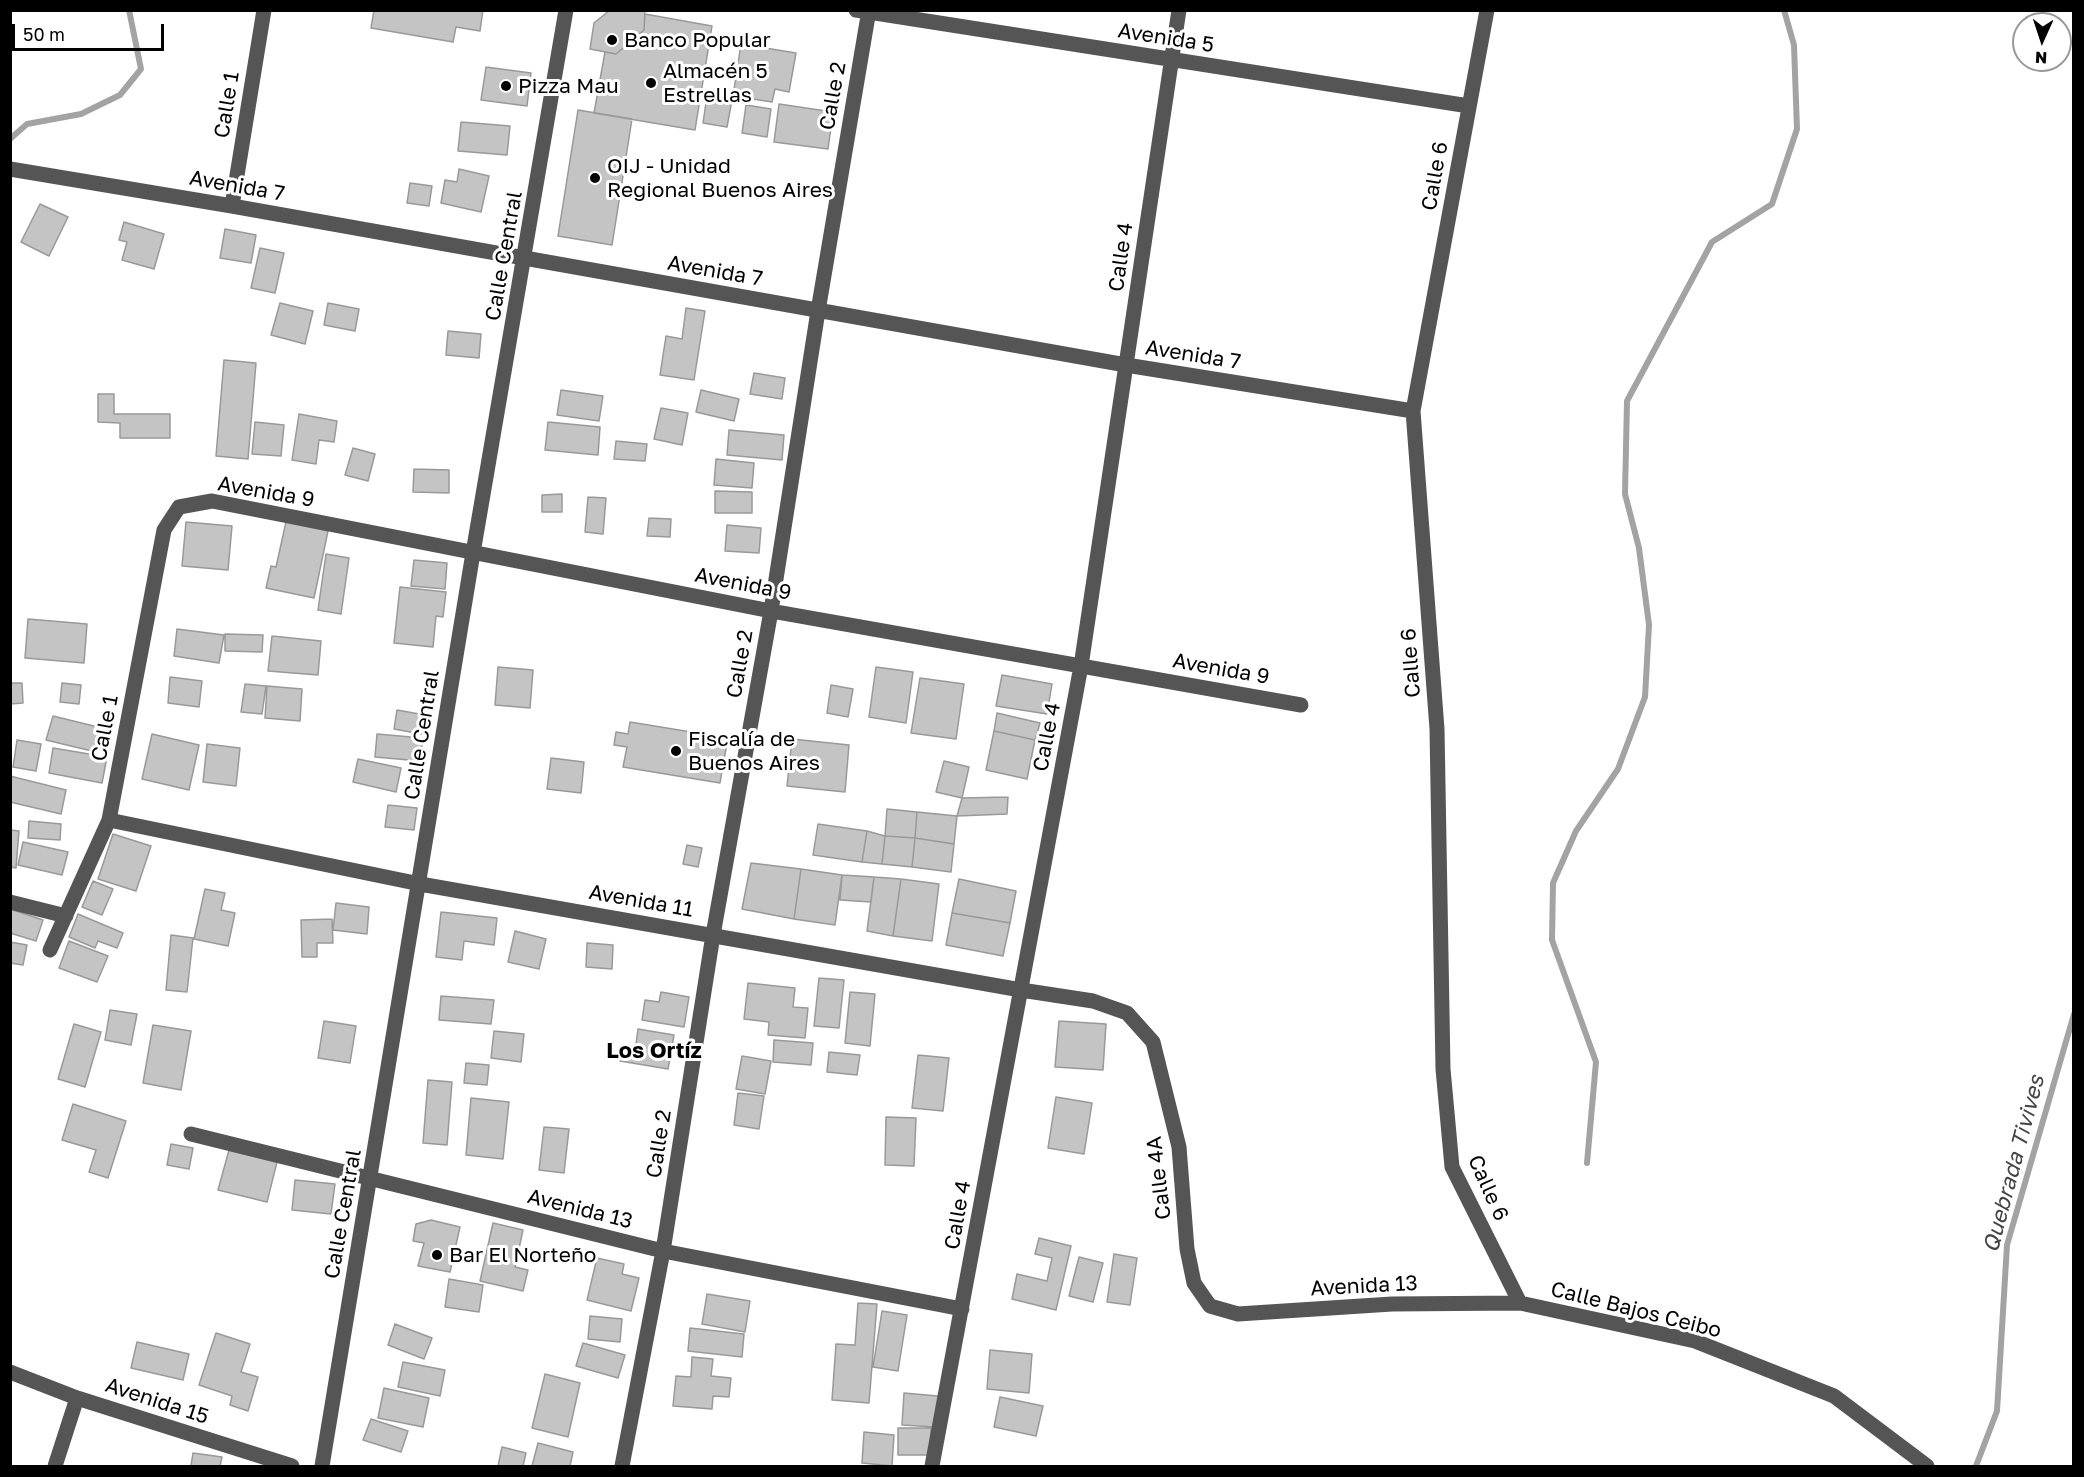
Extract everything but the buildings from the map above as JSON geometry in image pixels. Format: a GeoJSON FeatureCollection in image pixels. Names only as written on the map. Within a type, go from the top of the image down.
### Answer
{"type":"FeatureCollection","features":[{"type":"Feature","properties":{"kind":"street","name":"Calle 1"},"geometry":{"type":"LineString","coordinates":[[232,206],[264,10]]}},
{"type":"Feature","properties":{"kind":"street","name":"Calle Central"},"geometry":{"type":"LineString","coordinates":[[322,1467],[473,553],[566,10]]}},
{"type":"Feature","properties":{"kind":"street","name":"Calle 4"},"geometry":{"type":"LineString","coordinates":[[932,1467],[1081,666],[1179,10]]}},
{"type":"Feature","properties":{"kind":"street","name":"Calle 6"},"geometry":{"type":"LineString","coordinates":[[1487,10],[1413,411],[1437,729],[1443,1069],[1452,1167],[1520,1303]]}},
{"type":"Feature","properties":{"kind":"street","name":"Avenida 5"},"geometry":{"type":"LineString","coordinates":[[865,11],[1469,106]]}},
{"type":"Feature","properties":{"kind":"street","name":"Calle 2"},"geometry":{"type":"LineString","coordinates":[[622,1467],[663,1251],[713,935],[771,611],[865,11]]}},
{"type":"Feature","properties":{"kind":"street","name":"Avenida 7"},"geometry":{"type":"LineString","coordinates":[[10,169],[232,206],[1126,365],[1413,411]]}},
{"type":"Feature","properties":{"kind":"street","name":"Avenida 9"},"geometry":{"type":"LineString","coordinates":[[179,507],[212,501],[771,611],[1301,705]]}},
{"type":"Feature","properties":{"kind":"street","name":"Calle 1"},"geometry":{"type":"LineString","coordinates":[[50,950],[109,820],[164,530],[179,507]]}},
{"type":"Feature","properties":{"kind":"street","name":"Avenida 11"},"geometry":{"type":"LineString","coordinates":[[109,820],[420,884],[1093,1001],[1127,1013],[1154,1042]]}},
{"type":"Feature","properties":{"kind":"street"},"geometry":{"type":"LineString","coordinates":[[10,902],[66,916]]}},
{"type":"Feature","properties":{"kind":"street","name":"Calle 4A"},"geometry":{"type":"LineString","coordinates":[[1154,1042],[1179,1147],[1187,1249],[1194,1283],[1210,1306]]}},
{"type":"Feature","properties":{"kind":"street","name":"Avenida 13"},"geometry":{"type":"LineString","coordinates":[[191,1134],[663,1251],[962,1309]]}},
{"type":"Feature","properties":{"kind":"street","name":"Avenida 13"},"geometry":{"type":"LineString","coordinates":[[1210,1306],[1238,1314],[1392,1304],[1520,1303]]}},
{"type":"Feature","properties":{"kind":"street","name":"Calle Bajos Ceibo"},"geometry":{"type":"LineString","coordinates":[[1520,1303],[1695,1341],[1834,1396],[1927,1467]]}},
{"type":"Feature","properties":{"kind":"street","name":"Avenida 15"},"geometry":{"type":"LineString","coordinates":[[10,1372],[77,1398],[292,1467]]}},
{"type":"Feature","properties":{"kind":"street"},"geometry":{"type":"LineString","coordinates":[[55,1467],[77,1398]]}},
{"type":"Feature","properties":{"kind":"waterway"},"geometry":{"type":"LineString","coordinates":[[10,139],[27,124],[81,114],[120,95],[141,69],[129,10]]}},
{"type":"Feature","properties":{"kind":"waterway"},"geometry":{"type":"LineString","coordinates":[[1587,1163],[1596,1062],[1552,940],[1553,883],[1576,831],[1618,769],[1645,697],[1649,625],[1639,548],[1625,494],[1627,401],[1712,242],[1772,204],[1797,129],[1794,45],[1784,10]]}},
{"type":"Feature","properties":{"kind":"waterway","name":"Quebrada Tivives"},"geometry":{"type":"LineString","coordinates":[[1976,1466],[1997,1411],[2007,1245],[2074,1014]]}},
{"type":"Feature","properties":{"kind":"place","name":"Banco Popular"},"geometry":{"type":"Point","coordinates":[612,40]}},
{"type":"Feature","properties":{"kind":"place","name":"Almacén 5 Estrellas"},"geometry":{"type":"Point","coordinates":[651,83]}},
{"type":"Feature","properties":{"kind":"place","name":"Pizza Mau"},"geometry":{"type":"Point","coordinates":[506,86]}},
{"type":"Feature","properties":{"kind":"place","name":"OIJ - Unidad Regional Buenos Aires"},"geometry":{"type":"Point","coordinates":[595,178]}},
{"type":"Feature","properties":{"kind":"place","name":"Fiscalía de Buenos Aires"},"geometry":{"type":"Point","coordinates":[676,751]}},
{"type":"Feature","properties":{"kind":"place","name":"Bar El Norteño"},"geometry":{"type":"Point","coordinates":[437,1255]}},
{"type":"Feature","properties":{"kind":"district","name":"Los Ortíz"},"geometry":{"type":"Point","coordinates":[654,1051]}}]}
